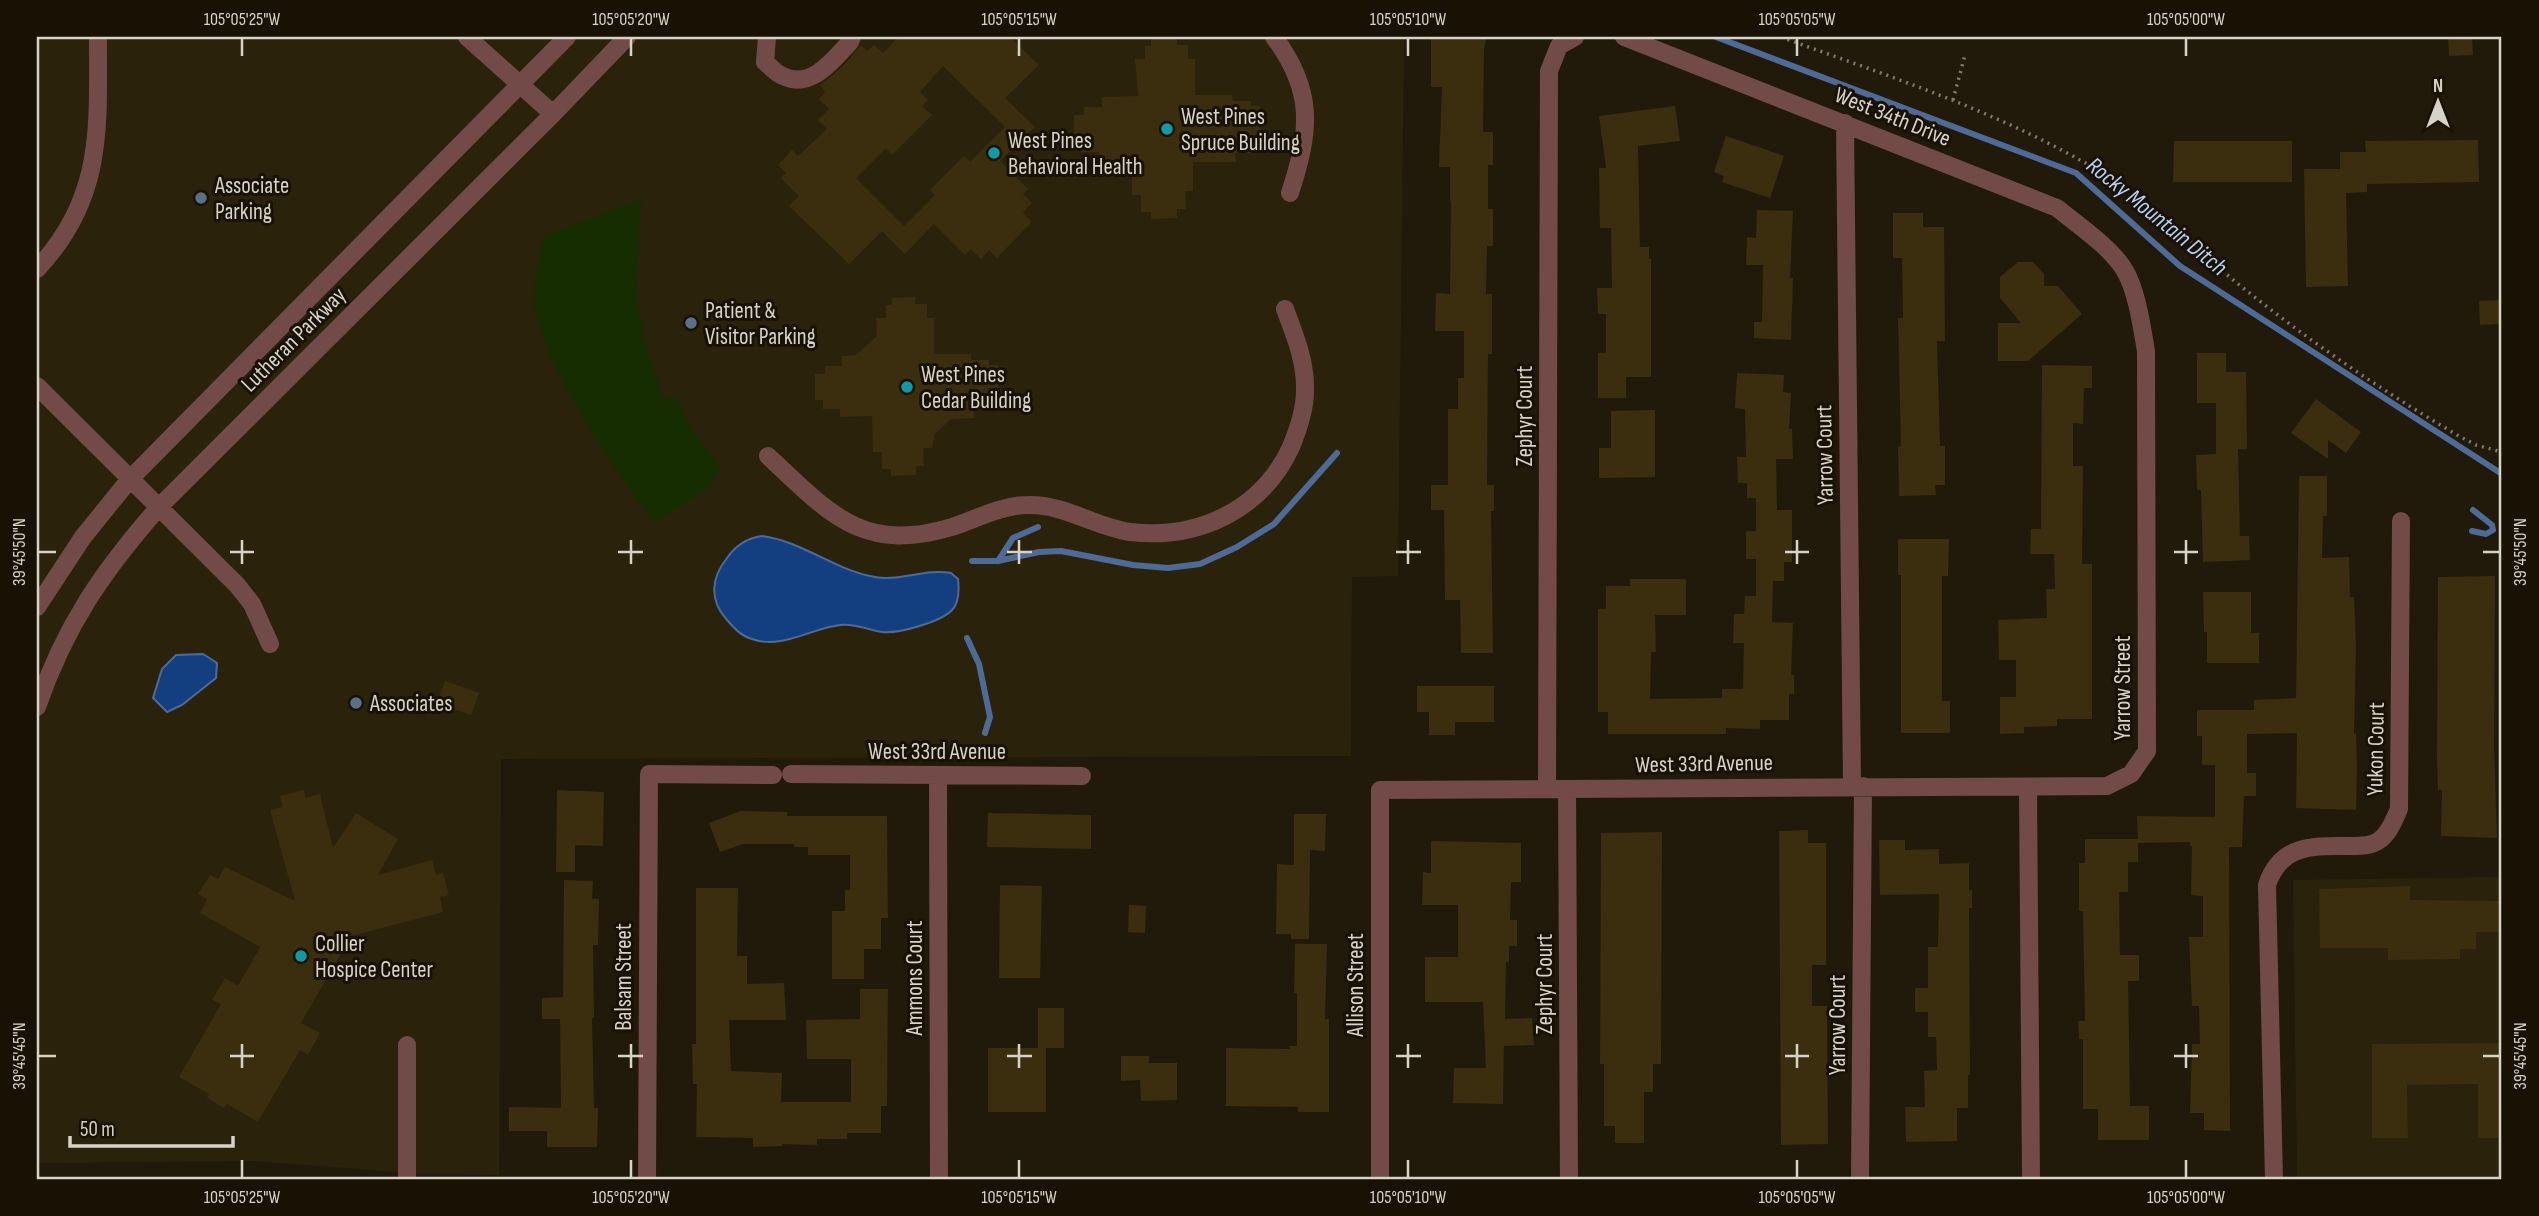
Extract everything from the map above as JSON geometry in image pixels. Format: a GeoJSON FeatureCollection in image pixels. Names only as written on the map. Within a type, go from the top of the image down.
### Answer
{"type":"FeatureCollection","features":[{"type":"Feature","properties":{"kind":"street"},"geometry":{"type":"LineString","coordinates":[[37,269],[54,251],[76,215],[92,172],[97,142],[98,37]]}},
{"type":"Feature","properties":{"kind":"street"},"geometry":{"type":"LineString","coordinates":[[467,37],[553,114]]}},
{"type":"Feature","properties":{"kind":"street","name":"Lutheran Parkway"},"geometry":{"type":"LineString","coordinates":[[37,607],[83,537],[130,479],[567,37]]}},
{"type":"Feature","properties":{"kind":"street","name":"Lutheran Parkway"},"geometry":{"type":"LineString","coordinates":[[37,708],[64,640],[84,603],[122,548],[627,37]]}},
{"type":"Feature","properties":{"kind":"street"},"geometry":{"type":"LineString","coordinates":[[767,37],[765,62],[783,76],[799,80],[818,75],[852,37]]}},
{"type":"Feature","properties":{"kind":"street"},"geometry":{"type":"LineString","coordinates":[[1274,37],[1296,75],[1303,95],[1307,124],[1302,157],[1290,193]]}},
{"type":"Feature","properties":{"kind":"street","name":"Zephyr Court"},"geometry":{"type":"LineString","coordinates":[[1547,788],[1549,71],[1559,46],[1575,37]]}},
{"type":"Feature","properties":{"kind":"street","name":"West 34th Drive"},"geometry":{"type":"LineString","coordinates":[[1624,37],[2057,208],[2096,239],[2125,271]]}},
{"type":"Feature","properties":{"kind":"street","name":"Yarrow Court"},"geometry":{"type":"LineString","coordinates":[[1845,123],[1857,786],[1860,1179]]}},
{"type":"Feature","properties":{"kind":"street","name":"Yarrow Street"},"geometry":{"type":"LineString","coordinates":[[2028,788],[2107,786],[2131,774],[2147,751],[2146,351],[2139,313],[2125,271]]}},
{"type":"Feature","properties":{"kind":"street"},"geometry":{"type":"LineString","coordinates":[[768,456],[830,511],[858,529],[894,536],[928,534],[1005,508],[1028,505],[1055,508],[1127,531],[1165,534],[1198,528],[1231,515],[1261,492],[1283,464],[1297,432],[1305,393],[1302,357],[1286,309]]}},
{"type":"Feature","properties":{"kind":"street"},"geometry":{"type":"LineString","coordinates":[[37,386],[237,585],[252,604],[270,644]]}},
{"type":"Feature","properties":{"kind":"street","name":"Yukon Court"},"geometry":{"type":"LineString","coordinates":[[2274,1179],[2267,886],[2277,864],[2298,850],[2311,846],[2366,846],[2378,841],[2399,809],[2402,520]]}},
{"type":"Feature","properties":{"kind":"street","name":"West 33rd Avenue"},"geometry":{"type":"LineString","coordinates":[[649,774],[1083,776]]}},
{"type":"Feature","properties":{"kind":"street","name":"Balsam Street"},"geometry":{"type":"LineString","coordinates":[[647,1179],[649,774]]}},
{"type":"Feature","properties":{"kind":"street","name":"Ammons Court"},"geometry":{"type":"LineString","coordinates":[[938,777],[939,1179]]}},
{"type":"Feature","properties":{"kind":"street","name":"West 33rd Avenue"},"geometry":{"type":"LineString","coordinates":[[1380,790],[1857,786],[2028,788]]}},
{"type":"Feature","properties":{"kind":"street"},"geometry":{"type":"LineString","coordinates":[[2028,788],[2031,1179]]}},
{"type":"Feature","properties":{"kind":"street","name":"Zephyr Court"},"geometry":{"type":"LineString","coordinates":[[1567,789],[1569,1179]]}},
{"type":"Feature","properties":{"kind":"street","name":"Allison Street"},"geometry":{"type":"LineString","coordinates":[[1380,790],[1380,1179]]}},
{"type":"Feature","properties":{"kind":"street"},"geometry":{"type":"LineString","coordinates":[[407,1045],[407,1179]]}},
{"type":"Feature","properties":{"kind":"path"},"geometry":{"type":"LineString","coordinates":[[1781,37],[1953,100],[2018,128],[2122,185],[2160,214],[2239,284],[2342,360],[2459,436],[2476,445],[2502,452]]}},
{"type":"Feature","properties":{"kind":"path"},"geometry":{"type":"LineString","coordinates":[[1953,100],[1965,55]]}},
{"type":"Feature","properties":{"kind":"shaded area"},"geometry":{"type":"Polygon","coordinates":[[[37,37],[1404,37],[1398,576],[1352,577],[1351,756],[501,759],[499,1175],[421,1174],[256,1161],[37,1163],[37,37]]]}},
{"type":"Feature","properties":{"kind":"shaded area"},"geometry":{"type":"Polygon","coordinates":[[[2502,877],[2502,1177],[2297,1179],[2293,880],[2502,877]]]}},
{"type":"Feature","properties":{"kind":"green space"},"geometry":{"type":"Polygon","coordinates":[[[641,199],[636,296],[647,351],[664,399],[676,398],[691,428],[722,469],[706,490],[655,523],[604,451],[570,395],[544,341],[535,305],[537,270],[544,236],[641,199]]]}},
{"type":"Feature","properties":{"kind":"water"},"geometry":{"type":"Polygon","coordinates":[[[762,536],[790,543],[843,567],[880,578],[931,572],[951,573],[958,579],[956,603],[952,610],[939,619],[898,631],[882,632],[846,625],[774,642],[748,638],[735,629],[721,612],[715,597],[715,581],[734,549],[751,538],[762,536]]]}},
{"type":"Feature","properties":{"kind":"water"},"geometry":{"type":"Polygon","coordinates":[[[203,654],[217,663],[216,678],[182,705],[167,712],[153,698],[162,669],[176,655],[203,654]]]}},
{"type":"Feature","properties":{"kind":"building","name":"West Pines Behavioral Health"},"geometry":{"type":"Polygon","coordinates":[[[898,37],[1010,37],[1039,65],[1005,98],[1035,127],[1000,161],[1028,189],[1023,194],[1032,203],[1023,213],[1032,222],[997,258],[989,250],[981,259],[971,249],[965,255],[934,224],[905,254],[882,231],[849,264],[789,206],[799,196],[781,178],[786,173],[778,165],[792,150],[798,156],[827,129],[818,120],[829,109],[819,99],[825,92],[820,86],[844,65],[861,45],[867,51],[874,45],[883,53],[898,37]],[[943,66],[920,92],[928,100],[922,106],[932,115],[892,155],[886,148],[856,178],[904,226],[935,195],[930,190],[964,156],[970,162],[1005,127],[943,66]]]}},
{"type":"Feature","properties":{"kind":"building"},"geometry":{"type":"Polygon","coordinates":[[[1431,37],[1487,37],[1484,48],[1483,132],[1493,132],[1493,165],[1488,165],[1488,209],[1493,209],[1493,246],[1487,246],[1486,294],[1492,294],[1492,354],[1488,354],[1487,485],[1494,485],[1494,511],[1491,511],[1493,653],[1461,653],[1460,600],[1445,600],[1444,510],[1431,510],[1431,485],[1448,485],[1448,409],[1458,409],[1458,378],[1464,378],[1464,331],[1435,331],[1436,293],[1450,294],[1451,201],[1450,167],[1439,167],[1442,87],[1431,87],[1431,37]]]}},
{"type":"Feature","properties":{"kind":"building"},"geometry":{"type":"Polygon","coordinates":[[[2448,37],[2472,37],[2473,55],[2449,56],[2448,37]]]}},
{"type":"Feature","properties":{"kind":"building","name":"West Pines Spruce Building"},"geometry":{"type":"Polygon","coordinates":[[[1177,38],[1177,45],[1188,45],[1188,59],[1195,59],[1195,95],[1232,95],[1233,101],[1251,101],[1251,106],[1260,106],[1261,146],[1253,146],[1253,153],[1235,153],[1236,162],[1193,162],[1193,191],[1185,191],[1186,209],[1177,209],[1177,218],[1151,219],[1151,212],[1141,212],[1141,195],[1132,195],[1132,160],[1099,160],[1099,152],[1082,152],[1082,143],[1074,144],[1074,115],[1084,115],[1084,107],[1102,107],[1102,97],[1138,96],[1135,59],[1145,59],[1145,46],[1151,46],[1151,39],[1177,38]]]}},
{"type":"Feature","properties":{"kind":"building"},"geometry":{"type":"Polygon","coordinates":[[[1675,106],[1680,141],[1638,146],[1640,247],[1649,247],[1651,259],[1651,377],[1626,377],[1626,398],[1598,398],[1598,353],[1606,353],[1606,314],[1598,314],[1597,288],[1612,288],[1611,228],[1600,228],[1599,168],[1606,168],[1599,116],[1675,106]]]}},
{"type":"Feature","properties":{"kind":"building"},"geometry":{"type":"Polygon","coordinates":[[[1726,136],[1784,156],[1770,198],[1722,182],[1724,176],[1714,172],[1726,136]]]}},
{"type":"Feature","properties":{"kind":"building"},"geometry":{"type":"Polygon","coordinates":[[[2478,140],[2479,182],[2367,184],[2367,192],[2346,193],[2348,286],[2306,287],[2304,169],[2340,169],[2340,152],[2366,152],[2365,141],[2478,140]]]}},
{"type":"Feature","properties":{"kind":"building"},"geometry":{"type":"Polygon","coordinates":[[[2174,141],[2292,141],[2292,182],[2173,182],[2174,141]]]}},
{"type":"Feature","properties":{"kind":"building"},"geometry":{"type":"Polygon","coordinates":[[[1757,210],[1793,211],[1791,340],[1754,338],[1754,322],[1762,322],[1763,265],[1746,265],[1747,237],[1756,238],[1757,210]]]}},
{"type":"Feature","properties":{"kind":"building"},"geometry":{"type":"Polygon","coordinates":[[[1893,213],[1923,213],[1923,227],[1944,227],[1945,341],[1937,341],[1940,446],[1945,446],[1945,485],[1935,485],[1936,495],[1899,496],[1898,447],[1901,446],[1898,318],[1903,318],[1902,258],[1893,258],[1893,213]]]}},
{"type":"Feature","properties":{"kind":"building"},"geometry":{"type":"Polygon","coordinates":[[[2018,262],[2033,262],[2044,274],[2044,286],[2058,286],[2082,314],[2028,361],[1998,361],[1998,323],[2021,323],[2000,298],[2000,277],[2018,262]]]}},
{"type":"Feature","properties":{"kind":"building","name":"West Pines Cedar Building"},"geometry":{"type":"Polygon","coordinates":[[[915,297],[915,304],[927,304],[927,318],[934,318],[934,354],[971,354],[971,360],[989,360],[989,365],[998,365],[999,402],[991,402],[991,410],[974,410],[974,418],[951,419],[934,435],[932,448],[923,448],[924,466],[916,466],[916,475],[891,476],[891,469],[882,469],[882,452],[873,452],[872,416],[840,417],[840,409],[823,409],[823,400],[815,400],[815,374],[825,374],[825,366],[842,366],[842,356],[856,355],[877,336],[876,318],[886,318],[886,305],[892,305],[892,298],[915,297]]]}},
{"type":"Feature","properties":{"kind":"building"},"geometry":{"type":"Polygon","coordinates":[[[2502,300],[2502,324],[2480,325],[2479,301],[2502,300]]]}},
{"type":"Feature","properties":{"kind":"building"},"geometry":{"type":"Polygon","coordinates":[[[2197,353],[2226,353],[2226,372],[2246,372],[2247,449],[2238,449],[2240,536],[2249,536],[2250,560],[2203,562],[2201,490],[2197,490],[2196,455],[2216,454],[2216,403],[2197,403],[2197,353]]]}},
{"type":"Feature","properties":{"kind":"building"},"geometry":{"type":"Polygon","coordinates":[[[2042,365],[2092,366],[2092,388],[2084,388],[2083,424],[2073,423],[2073,466],[2083,466],[2082,564],[2092,564],[2092,719],[2057,719],[2057,726],[2024,727],[2024,733],[2000,734],[2000,697],[2016,697],[2016,660],[1999,660],[1998,620],[2047,618],[2046,589],[2055,589],[2054,554],[2030,554],[2031,529],[2041,529],[2042,365]]]}},
{"type":"Feature","properties":{"kind":"building"},"geometry":{"type":"Polygon","coordinates":[[[1737,373],[1784,375],[1783,392],[1791,393],[1789,429],[1792,429],[1793,459],[1776,459],[1777,510],[1792,510],[1792,562],[1784,562],[1784,581],[1773,581],[1772,622],[1793,623],[1791,675],[1794,675],[1794,694],[1789,694],[1789,720],[1760,720],[1760,729],[1726,728],[1726,734],[1608,734],[1608,712],[1598,712],[1598,609],[1606,609],[1606,586],[1630,586],[1630,579],[1686,579],[1686,615],[1655,615],[1656,652],[1651,652],[1650,699],[1722,698],[1722,689],[1743,689],[1744,643],[1733,643],[1734,614],[1744,614],[1745,596],[1756,596],[1756,559],[1746,559],[1746,531],[1756,531],[1756,498],[1747,498],[1747,483],[1738,483],[1737,457],[1746,457],[1745,409],[1735,408],[1737,373]]]}},
{"type":"Feature","properties":{"kind":"building"},"geometry":{"type":"Polygon","coordinates":[[[2316,399],[2361,432],[2346,453],[2328,440],[2328,459],[2291,433],[2316,399]]]}},
{"type":"Feature","properties":{"kind":"building"},"geometry":{"type":"Polygon","coordinates":[[[1655,410],[1655,477],[1599,478],[1599,448],[1611,448],[1611,411],[1655,410]]]}},
{"type":"Feature","properties":{"kind":"building"},"geometry":{"type":"Polygon","coordinates":[[[2299,476],[2327,476],[2327,516],[2323,516],[2322,558],[2349,557],[2350,597],[2354,597],[2356,645],[2356,810],[2296,808],[2297,733],[2247,734],[2247,773],[2256,773],[2256,796],[2244,796],[2242,847],[2229,847],[2230,1131],[2204,1130],[2204,1113],[2190,1113],[2192,1044],[2200,1044],[2199,1006],[2192,1006],[2189,937],[2203,937],[2203,896],[2191,895],[2192,846],[2190,842],[2138,843],[2138,862],[2128,862],[2128,892],[2119,892],[2120,955],[2139,955],[2139,981],[2128,981],[2130,1106],[2149,1106],[2149,1140],[2098,1140],[2098,1109],[2083,1109],[2083,1039],[2079,1039],[2078,1021],[2085,1021],[2083,911],[2079,911],[2079,863],[2085,863],[2085,839],[2138,839],[2137,816],[2215,817],[2215,765],[2202,765],[2202,736],[2197,736],[2197,710],[2254,710],[2254,700],[2296,698],[2299,476]]]}},
{"type":"Feature","properties":{"kind":"building"},"geometry":{"type":"Polygon","coordinates":[[[1898,539],[1949,539],[1948,576],[1942,576],[1942,701],[1950,701],[1950,733],[1901,733],[1901,575],[1898,575],[1898,539]]]}},
{"type":"Feature","properties":{"kind":"building"},"geometry":{"type":"Polygon","coordinates":[[[2495,576],[2494,746],[2497,838],[2441,836],[2442,790],[2438,790],[2437,758],[2438,577],[2495,576]]]}},
{"type":"Feature","properties":{"kind":"building"},"geometry":{"type":"Polygon","coordinates":[[[2203,592],[2251,592],[2251,633],[2259,633],[2259,663],[2207,663],[2203,592]]]}},
{"type":"Feature","properties":{"kind":"building"},"geometry":{"type":"Polygon","coordinates":[[[445,681],[479,693],[471,715],[437,703],[445,681]]]}},
{"type":"Feature","properties":{"kind":"building"},"geometry":{"type":"Polygon","coordinates":[[[1417,686],[1494,686],[1494,722],[1455,722],[1455,735],[1429,735],[1429,712],[1417,712],[1417,686]]]}},
{"type":"Feature","properties":{"kind":"building","name":"Collier Hospice Center"},"geometry":{"type":"Polygon","coordinates":[[[304,790],[306,798],[320,794],[333,848],[356,813],[398,839],[378,875],[432,860],[436,875],[443,873],[449,895],[440,897],[443,912],[351,936],[301,1023],[320,1033],[308,1055],[300,1050],[258,1122],[227,1104],[224,1108],[207,1098],[209,1094],[179,1077],[221,1004],[212,1000],[225,978],[238,986],[260,947],[200,913],[207,899],[198,894],[210,875],[218,879],[225,867],[295,901],[270,810],[283,807],[280,796],[304,790]]]}},
{"type":"Feature","properties":{"kind":"building"},"geometry":{"type":"Polygon","coordinates":[[[557,790],[604,792],[603,846],[575,845],[575,872],[556,872],[557,790]]]}},
{"type":"Feature","properties":{"kind":"building"},"geometry":{"type":"Polygon","coordinates":[[[741,811],[787,812],[787,816],[887,816],[888,918],[881,918],[881,949],[864,949],[864,979],[832,979],[832,911],[845,911],[845,890],[850,890],[850,855],[808,855],[808,847],[794,847],[794,844],[743,844],[720,852],[709,823],[741,811]]]}},
{"type":"Feature","properties":{"kind":"building"},"geometry":{"type":"Polygon","coordinates":[[[988,813],[1091,815],[1091,849],[987,847],[988,813]]]}},
{"type":"Feature","properties":{"kind":"building"},"geometry":{"type":"Polygon","coordinates":[[[1294,814],[1326,814],[1325,851],[1310,850],[1309,939],[1291,939],[1291,934],[1276,934],[1277,864],[1294,865],[1294,814]]]}},
{"type":"Feature","properties":{"kind":"building"},"geometry":{"type":"Polygon","coordinates":[[[1808,830],[1808,843],[1826,843],[1826,965],[1812,965],[1812,1006],[1827,1006],[1828,1144],[1781,1145],[1779,831],[1808,830]]]}},
{"type":"Feature","properties":{"kind":"building"},"geometry":{"type":"Polygon","coordinates":[[[1662,832],[1661,1064],[1653,1064],[1653,1092],[1644,1092],[1644,1143],[1615,1143],[1615,1126],[1604,1126],[1604,1064],[1600,1064],[1601,833],[1662,832]]]}},
{"type":"Feature","properties":{"kind":"building"},"geometry":{"type":"Polygon","coordinates":[[[1879,840],[1905,840],[1905,850],[1939,849],[1939,864],[1969,863],[1969,890],[1972,890],[1972,908],[1969,908],[1970,1075],[1968,1108],[1957,1108],[1957,1141],[1906,1142],[1905,1107],[1925,1107],[1924,1071],[1937,1070],[1936,1037],[1928,1037],[1928,1012],[1915,1012],[1915,988],[1928,988],[1928,947],[1938,947],[1939,894],[1880,895],[1879,840]]]}},
{"type":"Feature","properties":{"kind":"building"},"geometry":{"type":"Polygon","coordinates":[[[1431,841],[1521,843],[1521,882],[1511,882],[1510,920],[1517,920],[1517,946],[1509,946],[1509,962],[1506,962],[1505,1019],[1532,1018],[1534,1045],[1504,1046],[1503,1104],[1453,1103],[1454,1068],[1486,1068],[1483,1002],[1425,1002],[1425,957],[1458,957],[1458,905],[1422,905],[1423,872],[1431,873],[1431,841]]]}},
{"type":"Feature","properties":{"kind":"building"},"geometry":{"type":"Polygon","coordinates":[[[564,880],[593,881],[592,899],[599,899],[598,945],[593,945],[592,1018],[594,1108],[598,1108],[597,1147],[547,1147],[547,1131],[509,1131],[509,1107],[561,1108],[560,1019],[542,1019],[542,998],[563,997],[564,880]]]}},
{"type":"Feature","properties":{"kind":"building"},"geometry":{"type":"Polygon","coordinates":[[[1000,885],[1042,886],[1040,978],[999,978],[1000,885]]]}},
{"type":"Feature","properties":{"kind":"building"},"geometry":{"type":"Polygon","coordinates":[[[2410,886],[2410,900],[2502,901],[2502,932],[2476,932],[2476,949],[2460,949],[2460,959],[2388,960],[2388,948],[2320,948],[2319,889],[2410,886]]]}},
{"type":"Feature","properties":{"kind":"building"},"geometry":{"type":"Polygon","coordinates":[[[696,888],[738,888],[737,956],[747,956],[747,984],[784,983],[786,1020],[729,1020],[731,1071],[782,1073],[781,1102],[851,1102],[851,1059],[807,1059],[806,1020],[860,1019],[860,989],[888,989],[887,1106],[881,1106],[881,1133],[847,1133],[847,1139],[817,1139],[817,1145],[753,1147],[753,1138],[696,1137],[697,1084],[693,1084],[692,1044],[696,1044],[696,888]]]}},
{"type":"Feature","properties":{"kind":"building"},"geometry":{"type":"Polygon","coordinates":[[[1129,905],[1146,906],[1145,933],[1128,932],[1129,905]]]}},
{"type":"Feature","properties":{"kind":"building"},"geometry":{"type":"Polygon","coordinates":[[[1295,944],[1327,944],[1325,1019],[1329,1019],[1329,1112],[1298,1112],[1298,1107],[1226,1106],[1226,1048],[1290,1049],[1290,1046],[1297,1046],[1295,944]]]}},
{"type":"Feature","properties":{"kind":"building"},"geometry":{"type":"Polygon","coordinates":[[[1038,1008],[1064,1008],[1064,1048],[1038,1048],[1038,1008]]]}},
{"type":"Feature","properties":{"kind":"building"},"geometry":{"type":"Polygon","coordinates":[[[2502,1043],[2502,1138],[2478,1138],[2478,1084],[2407,1085],[2408,1138],[2372,1138],[2372,1044],[2502,1043]]]}},
{"type":"Feature","properties":{"kind":"building"},"geometry":{"type":"Polygon","coordinates":[[[988,1048],[1046,1048],[1046,1112],[988,1112],[988,1048]]]}},
{"type":"Feature","properties":{"kind":"building"},"geometry":{"type":"Polygon","coordinates":[[[1121,1056],[1149,1056],[1149,1063],[1177,1063],[1177,1100],[1141,1101],[1140,1080],[1121,1081],[1121,1056]]]}},
{"type":"Feature","properties":{"kind":"waterway","name":"Rocky Mountain Ditch"},"geometry":{"type":"LineString","coordinates":[[1716,37],[2076,173],[2180,266],[2502,474]]}},
{"type":"Feature","properties":{"kind":"waterway"},"geometry":{"type":"LineString","coordinates":[[972,561],[998,561],[1039,552],[1061,551],[1133,565],[1168,568],[1200,564],[1237,547],[1274,524],[1337,453]]}},
{"type":"Feature","properties":{"kind":"waterway"},"geometry":{"type":"LineString","coordinates":[[2472,531],[2486,534],[2493,530],[2492,525],[2473,510]]}},
{"type":"Feature","properties":{"kind":"waterway"},"geometry":{"type":"LineString","coordinates":[[998,561],[1013,538],[1038,527]]}},
{"type":"Feature","properties":{"kind":"waterway"},"geometry":{"type":"LineString","coordinates":[[967,638],[979,664],[990,717],[985,733]]}},
{"type":"Feature","properties":{"kind":"place","name":"West Pines Spruce Building"},"geometry":{"type":"Point","coordinates":[1167,129]}},
{"type":"Feature","properties":{"kind":"place","name":"West Pines Behavioral Health"},"geometry":{"type":"Point","coordinates":[994,153]}},
{"type":"Feature","properties":{"kind":"place","name":"Associate Parking"},"geometry":{"type":"Point","coordinates":[201,198]}},
{"type":"Feature","properties":{"kind":"place","name":"Patient & Visitor Parking"},"geometry":{"type":"Point","coordinates":[691,323]}},
{"type":"Feature","properties":{"kind":"place","name":"West Pines Cedar Building"},"geometry":{"type":"Point","coordinates":[907,387]}},
{"type":"Feature","properties":{"kind":"place","name":"Associates"},"geometry":{"type":"Point","coordinates":[356,703]}},
{"type":"Feature","properties":{"kind":"place","name":"Collier Hospice Center"},"geometry":{"type":"Point","coordinates":[301,956]}}]}
